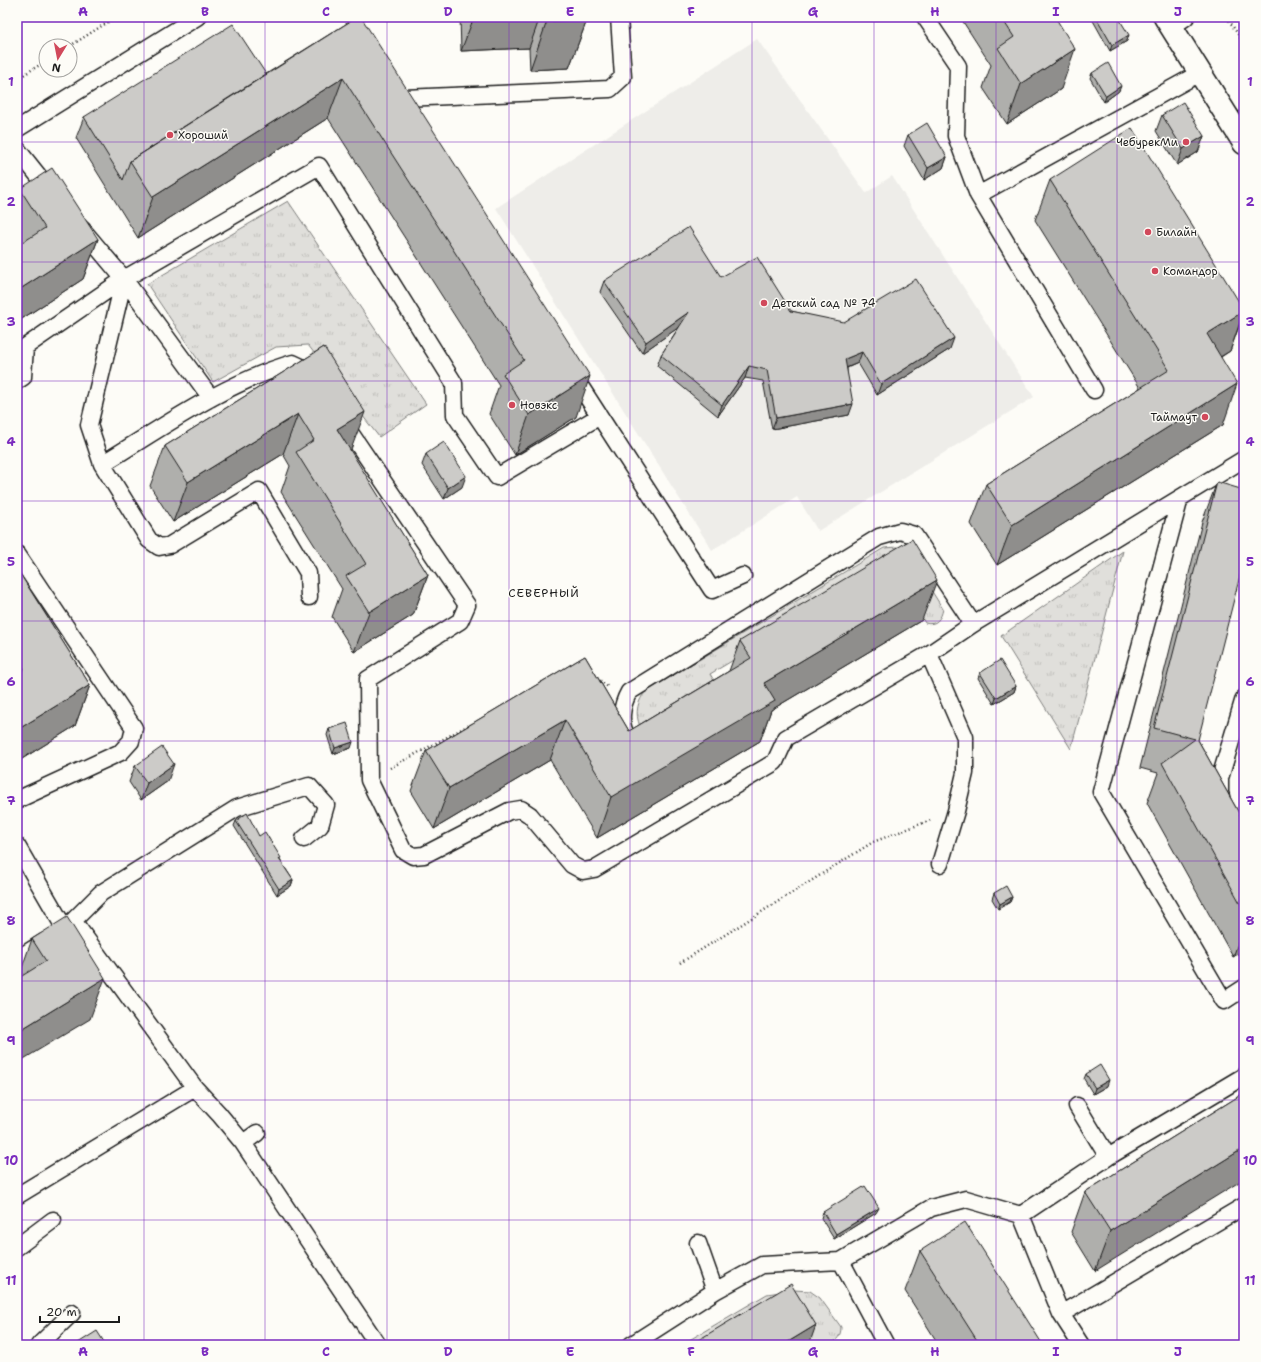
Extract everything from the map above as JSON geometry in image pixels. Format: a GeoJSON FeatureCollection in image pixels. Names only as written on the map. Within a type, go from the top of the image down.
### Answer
{"type":"FeatureCollection","features":[{"type":"Feature","properties":{"kind":"street"},"geometry":{"type":"LineString","coordinates":[[1174,20],[1200,73],[1244,143]]}},
{"type":"Feature","properties":{"kind":"lane"},"geometry":{"type":"LineString","coordinates":[[17,129],[197,17]]}},
{"type":"Feature","properties":{"kind":"lane"},"geometry":{"type":"LineString","coordinates":[[404,98],[610,89],[623,76],[619,17]]}},
{"type":"Feature","properties":{"kind":"lane"},"geometry":{"type":"LineString","coordinates":[[925,17],[958,66],[956,136],[978,195],[1094,390]]}},
{"type":"Feature","properties":{"kind":"lane"},"geometry":{"type":"LineString","coordinates":[[978,195],[1200,73]]}},
{"type":"Feature","properties":{"kind":"lane"},"geometry":{"type":"LineString","coordinates":[[19,157],[69,213],[124,279],[211,398]]}},
{"type":"Feature","properties":{"kind":"lane"},"geometry":{"type":"LineString","coordinates":[[17,381],[23,377],[25,347],[124,279],[319,166],[454,383],[454,415],[497,477],[598,417]]}},
{"type":"Feature","properties":{"kind":"lane"},"geometry":{"type":"LineString","coordinates":[[124,279],[89,425],[102,464],[148,540],[159,547],[170,545],[259,492],[308,573],[309,598]]}},
{"type":"Feature","properties":{"kind":"lane"},"geometry":{"type":"LineString","coordinates":[[565,362],[598,417],[712,590],[743,576]]}},
{"type":"Feature","properties":{"kind":"lane"},"geometry":{"type":"LineString","coordinates":[[102,464],[211,398],[277,368],[293,363],[308,370],[321,390]]}},
{"type":"Feature","properties":{"kind":"lane"},"geometry":{"type":"LineString","coordinates":[[334,409],[466,605],[460,621],[368,679],[369,780],[403,850],[413,856],[424,855],[509,811],[521,809],[530,815],[572,865],[583,871],[594,869],[776,762],[786,738],[929,654],[973,624],[1244,458]]}},
{"type":"Feature","properties":{"kind":"lane"},"geometry":{"type":"LineString","coordinates":[[1180,498],[1101,792],[1224,1001],[1244,988]]}},
{"type":"Feature","properties":{"kind":"lane"},"geometry":{"type":"LineString","coordinates":[[632,746],[623,730],[621,721],[624,700],[629,692],[879,537],[900,531],[914,535],[973,624]]}},
{"type":"Feature","properties":{"kind":"lane"},"geometry":{"type":"LineString","coordinates":[[17,554],[134,728],[131,741],[121,752],[17,800]]}},
{"type":"Feature","properties":{"kind":"lane"},"geometry":{"type":"LineString","coordinates":[[929,654],[965,737],[965,773],[956,811],[940,864]]}},
{"type":"Feature","properties":{"kind":"lane"},"geometry":{"type":"LineString","coordinates":[[1226,813],[1220,792],[1220,778],[1244,698]]}},
{"type":"Feature","properties":{"kind":"lane"},"geometry":{"type":"LineString","coordinates":[[17,959],[69,926],[101,892],[237,808],[309,786],[326,806],[320,826],[304,839]]}},
{"type":"Feature","properties":{"kind":"lane"},"geometry":{"type":"LineString","coordinates":[[17,846],[69,926],[194,1088],[219,1114],[242,1142],[378,1345]]}},
{"type":"Feature","properties":{"kind":"lane"},"geometry":{"type":"LineString","coordinates":[[631,1345],[715,1291],[762,1265],[841,1262],[932,1208],[938,1206],[966,1199],[1021,1215],[1108,1158],[1244,1076]]}},
{"type":"Feature","properties":{"kind":"lane"},"geometry":{"type":"LineString","coordinates":[[17,1196],[194,1088]]}},
{"type":"Feature","properties":{"kind":"lane"},"geometry":{"type":"LineString","coordinates":[[1076,1106],[1108,1158]]}},
{"type":"Feature","properties":{"kind":"lane"},"geometry":{"type":"LineString","coordinates":[[242,1142],[257,1133]]}},
{"type":"Feature","properties":{"kind":"lane"},"geometry":{"type":"LineString","coordinates":[[1061,1314],[1244,1206]]}},
{"type":"Feature","properties":{"kind":"lane"},"geometry":{"type":"LineString","coordinates":[[1021,1215],[1061,1314],[1081,1345]]}},
{"type":"Feature","properties":{"kind":"lane"},"geometry":{"type":"LineString","coordinates":[[17,1247],[53,1220]]}},
{"type":"Feature","properties":{"kind":"lane"},"geometry":{"type":"LineString","coordinates":[[698,1243],[715,1291]]}},
{"type":"Feature","properties":{"kind":"lane"},"geometry":{"type":"LineString","coordinates":[[841,1262],[886,1345]]}},
{"type":"Feature","properties":{"kind":"lane"},"geometry":{"type":"LineString","coordinates":[[39,1345],[72,1313]]}},
{"type":"Feature","properties":{"kind":"path"},"geometry":{"type":"LineString","coordinates":[[78,41],[116,17]]}},
{"type":"Feature","properties":{"kind":"path"},"geometry":{"type":"LineString","coordinates":[[1227,17],[1244,44]]}},
{"type":"Feature","properties":{"kind":"path"},"geometry":{"type":"LineString","coordinates":[[17,79],[38,66]]}},
{"type":"Feature","properties":{"kind":"path"},"geometry":{"type":"LineString","coordinates":[[595,676],[624,700]]}},
{"type":"Feature","properties":{"kind":"path"},"geometry":{"type":"LineString","coordinates":[[369,780],[473,723]]}},
{"type":"Feature","properties":{"kind":"path"},"geometry":{"type":"LineString","coordinates":[[680,963],[873,842],[956,811]]}},
{"type":"Feature","properties":{"kind":"shaded area","name":"Детский сад № 74"},"geometry":{"type":"Polygon","coordinates":[[[757,39],[866,193],[892,176],[1034,397],[818,531],[797,497],[712,550],[496,208],[757,39]]]}},
{"type":"Feature","properties":{"kind":"green space"},"geometry":{"type":"Polygon","coordinates":[[[288,201],[426,404],[379,437],[308,345],[276,347],[213,382],[147,284],[288,201]]]}},
{"type":"Feature","properties":{"kind":"green space"},"geometry":{"type":"Polygon","coordinates":[[[898,547],[907,552],[943,609],[941,616],[935,623],[925,623],[891,566],[710,674],[720,690],[644,735],[639,724],[637,709],[644,693],[884,548],[898,547]]]}},
{"type":"Feature","properties":{"kind":"green space"},"geometry":{"type":"Polygon","coordinates":[[[1123,551],[1071,749],[1001,636],[1123,551]]]}},
{"type":"Feature","properties":{"kind":"green space"},"geometry":{"type":"Polygon","coordinates":[[[794,1290],[810,1291],[820,1298],[841,1327],[838,1338],[830,1345],[681,1345],[767,1294],[794,1290]]]}},
{"type":"Feature","properties":{"kind":"building"},"geometry":{"type":"Polygon","coordinates":[[[357,17],[361,17],[590,376],[529,415],[503,374],[524,360],[343,78],[153,197],[130,161],[357,17]]]}},
{"type":"Feature","properties":{"kind":"building"},"geometry":{"type":"Polygon","coordinates":[[[547,17],[587,17],[587,20],[547,21],[547,17]]]}},
{"type":"Feature","properties":{"kind":"building"},"geometry":{"type":"Polygon","coordinates":[[[1001,17],[1055,17],[1075,49],[1021,84],[998,48],[1014,37],[1001,17]]]}},
{"type":"Feature","properties":{"kind":"building"},"geometry":{"type":"Polygon","coordinates":[[[1096,17],[1118,17],[1129,35],[1112,45],[1096,17]]]}},
{"type":"Feature","properties":{"kind":"building"},"geometry":{"type":"Polygon","coordinates":[[[233,24],[266,74],[130,161],[123,180],[84,117],[233,24]]]}},
{"type":"Feature","properties":{"kind":"building"},"geometry":{"type":"Polygon","coordinates":[[[1108,63],[1121,86],[1106,96],[1092,73],[1108,63]]]}},
{"type":"Feature","properties":{"kind":"building"},"geometry":{"type":"Polygon","coordinates":[[[1183,102],[1204,136],[1183,149],[1162,115],[1183,102]]]}},
{"type":"Feature","properties":{"kind":"building"},"geometry":{"type":"Polygon","coordinates":[[[927,123],[947,157],[928,168],[908,135],[927,123]]]}},
{"type":"Feature","properties":{"kind":"building"},"geometry":{"type":"Polygon","coordinates":[[[1132,128],[1244,310],[1207,334],[1237,384],[1012,525],[986,484],[1169,370],[1050,180],[1132,128]]]}},
{"type":"Feature","properties":{"kind":"building"},"geometry":{"type":"Polygon","coordinates":[[[52,168],[98,239],[17,291],[17,246],[45,228],[20,189],[52,168]]]}},
{"type":"Feature","properties":{"kind":"building"},"geometry":{"type":"Polygon","coordinates":[[[689,227],[721,277],[757,257],[791,311],[844,322],[916,279],[954,338],[881,384],[862,352],[845,359],[853,404],[776,418],[767,370],[749,366],[722,405],[661,355],[689,312],[646,342],[604,281],[689,227]]]}},
{"type":"Feature","properties":{"kind":"building"},"geometry":{"type":"Polygon","coordinates":[[[324,347],[365,412],[337,429],[428,575],[369,612],[346,576],[366,564],[296,452],[314,440],[298,414],[188,482],[165,446],[324,347]]]}},
{"type":"Feature","properties":{"kind":"building"},"geometry":{"type":"Polygon","coordinates":[[[444,442],[466,476],[448,488],[426,454],[444,442]]]}},
{"type":"Feature","properties":{"kind":"building"},"geometry":{"type":"Polygon","coordinates":[[[1217,482],[1244,490],[1244,560],[1198,740],[1244,822],[1244,910],[1162,763],[1195,739],[1154,728],[1217,482]]]}},
{"type":"Feature","properties":{"kind":"building"},"geometry":{"type":"Polygon","coordinates":[[[912,539],[937,580],[764,683],[775,701],[611,797],[565,720],[449,788],[426,751],[585,656],[629,731],[751,658],[740,641],[912,539]]]}},
{"type":"Feature","properties":{"kind":"building"},"geometry":{"type":"Polygon","coordinates":[[[17,569],[90,685],[17,730],[17,674],[24,669],[17,658],[17,569]]]}},
{"type":"Feature","properties":{"kind":"building"},"geometry":{"type":"Polygon","coordinates":[[[1000,660],[1016,686],[996,698],[980,673],[1000,660]]]}},
{"type":"Feature","properties":{"kind":"building"},"geometry":{"type":"Polygon","coordinates":[[[347,723],[353,742],[335,748],[329,729],[347,723]]]}},
{"type":"Feature","properties":{"kind":"building"},"geometry":{"type":"Polygon","coordinates":[[[162,747],[174,764],[147,783],[135,766],[162,747]]]}},
{"type":"Feature","properties":{"kind":"building"},"geometry":{"type":"Polygon","coordinates":[[[247,813],[259,836],[265,832],[281,858],[279,859],[293,880],[279,889],[236,821],[247,813]]]}},
{"type":"Feature","properties":{"kind":"building"},"geometry":{"type":"Polygon","coordinates":[[[1006,886],[1012,897],[1000,904],[994,893],[1006,886]]]}},
{"type":"Feature","properties":{"kind":"building"},"geometry":{"type":"Polygon","coordinates":[[[67,917],[105,978],[17,1032],[17,979],[46,961],[32,939],[67,917]]]}},
{"type":"Feature","properties":{"kind":"building"},"geometry":{"type":"Polygon","coordinates":[[[1100,1065],[1109,1080],[1095,1088],[1086,1074],[1100,1065]]]}},
{"type":"Feature","properties":{"kind":"building"},"geometry":{"type":"Polygon","coordinates":[[[1244,1093],[1244,1148],[1110,1231],[1085,1192],[1244,1093]]]}},
{"type":"Feature","properties":{"kind":"building"},"geometry":{"type":"Polygon","coordinates":[[[865,1186],[879,1208],[836,1234],[823,1212],[865,1186]]]}},
{"type":"Feature","properties":{"kind":"building"},"geometry":{"type":"Polygon","coordinates":[[[965,1222],[1043,1345],[980,1345],[920,1251],[965,1222]]]}},
{"type":"Feature","properties":{"kind":"building"},"geometry":{"type":"Polygon","coordinates":[[[791,1284],[816,1325],[783,1345],[690,1345],[791,1284]]]}},
{"type":"Feature","properties":{"kind":"building"},"geometry":{"type":"Polygon","coordinates":[[[97,1331],[106,1345],[75,1345],[97,1331]]]}},
{"type":"Feature","properties":{"kind":"place","name":"Хороший"},"geometry":{"type":"Point","coordinates":[170,135]}},
{"type":"Feature","properties":{"kind":"place","name":"ЧебурекМи"},"geometry":{"type":"Point","coordinates":[1186,142]}},
{"type":"Feature","properties":{"kind":"place","name":"Билайн"},"geometry":{"type":"Point","coordinates":[1148,232]}},
{"type":"Feature","properties":{"kind":"place","name":"Командор"},"geometry":{"type":"Point","coordinates":[1155,271]}},
{"type":"Feature","properties":{"kind":"place","name":"Детский сад № 74"},"geometry":{"type":"Point","coordinates":[764,303]}},
{"type":"Feature","properties":{"kind":"place","name":"Новэкс"},"geometry":{"type":"Point","coordinates":[512,405]}},
{"type":"Feature","properties":{"kind":"place","name":"Таймаут"},"geometry":{"type":"Point","coordinates":[1205,417]}},
{"type":"Feature","properties":{"kind":"district","name":"СЕВЕРНЫЙ"},"geometry":{"type":"Point","coordinates":[544,593]}}]}
